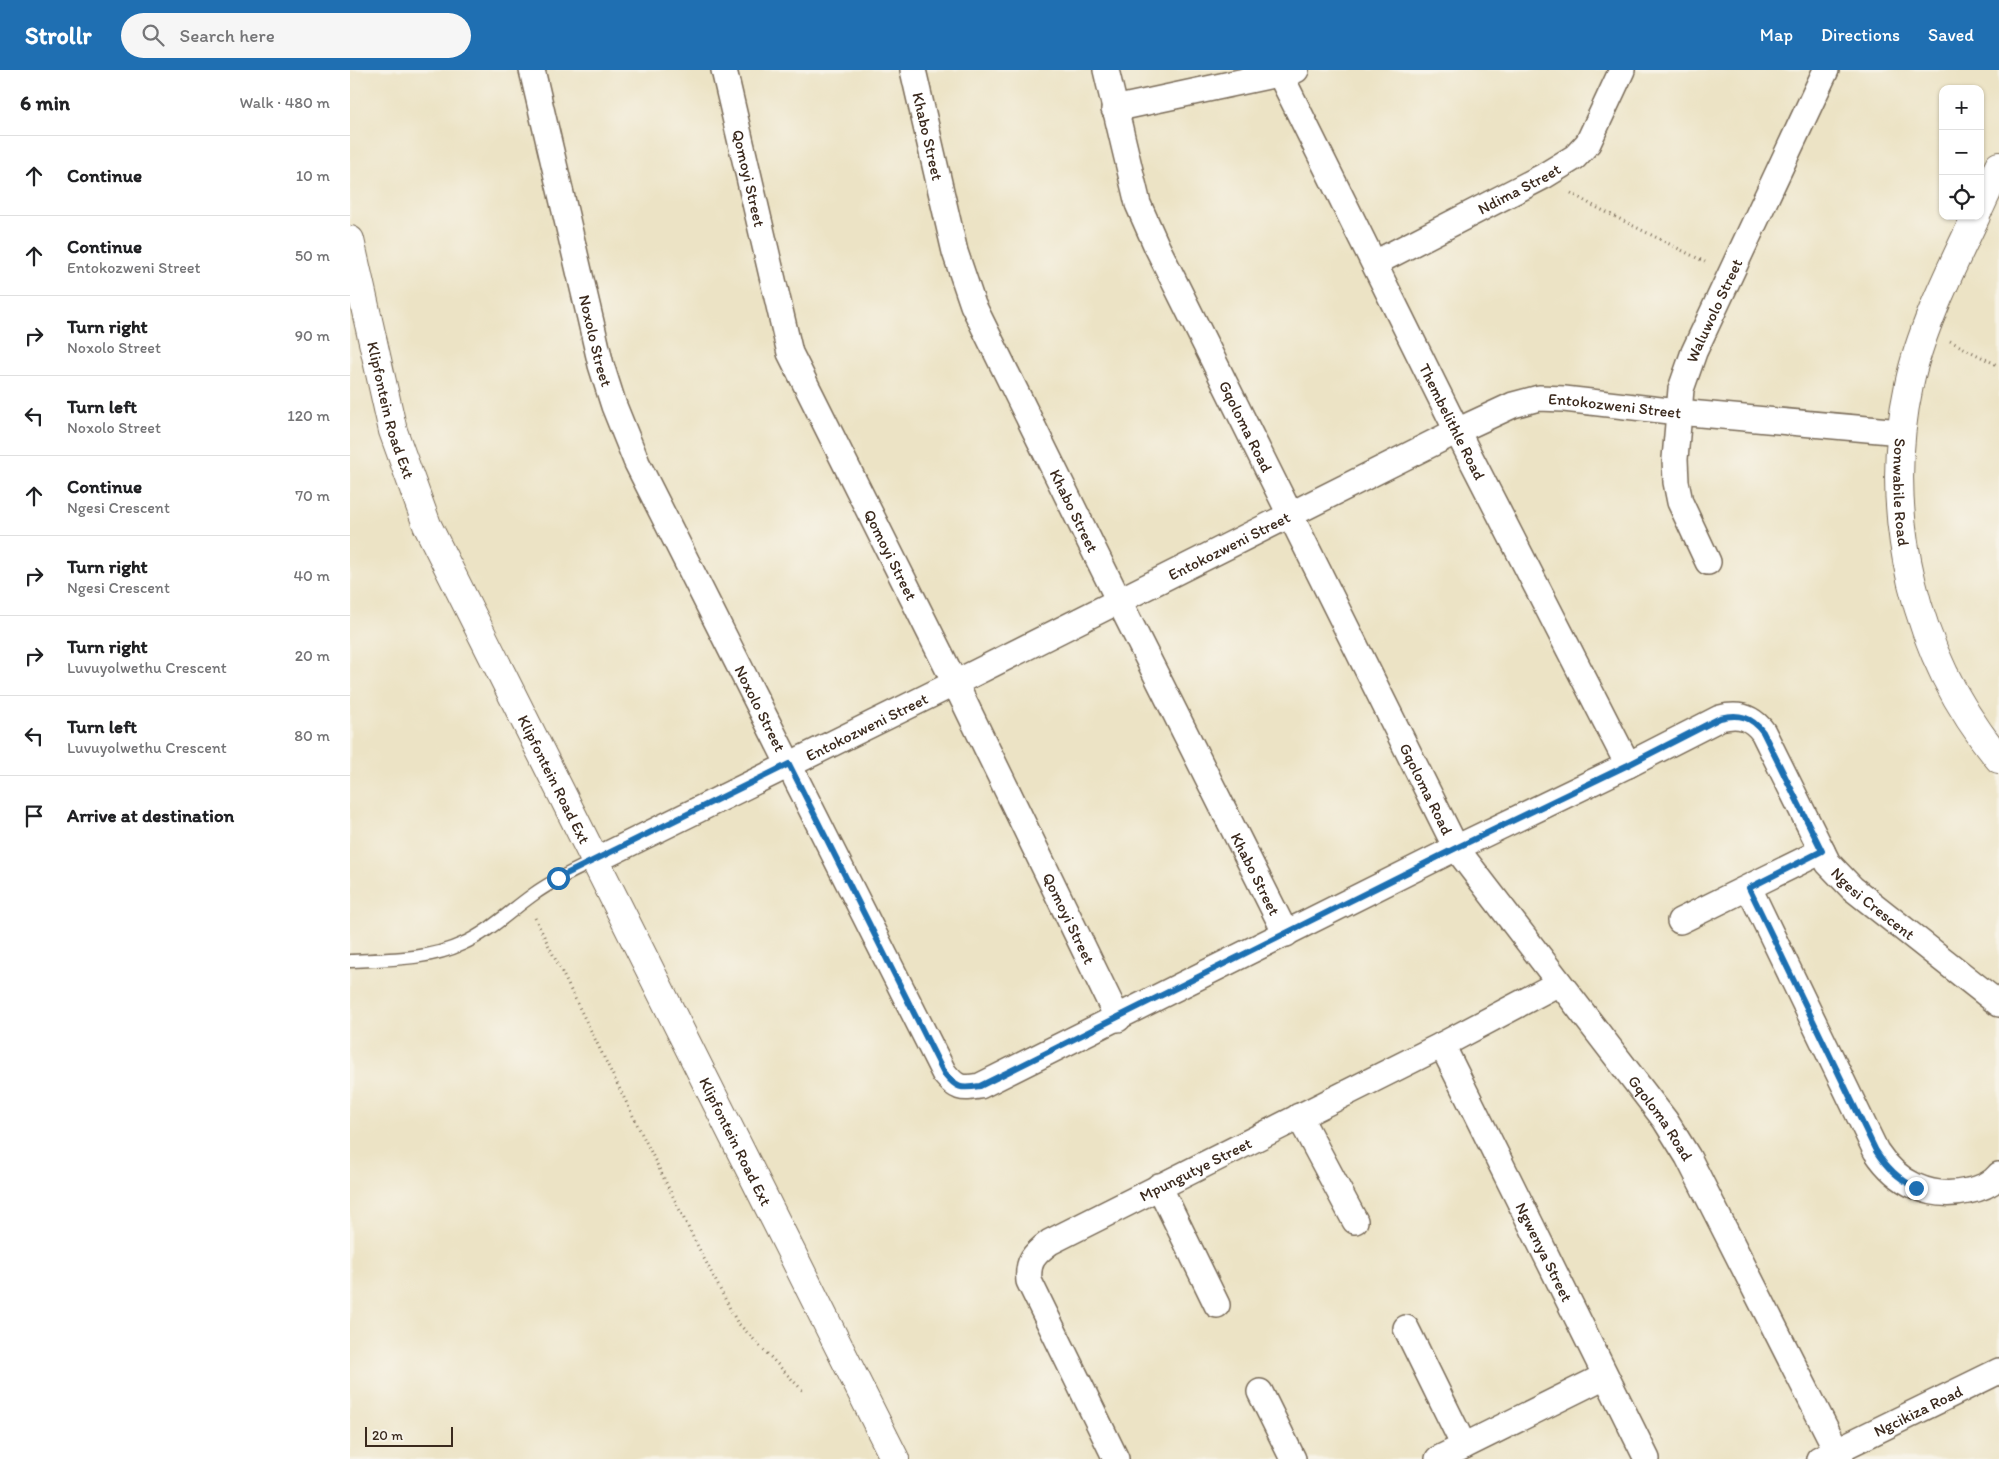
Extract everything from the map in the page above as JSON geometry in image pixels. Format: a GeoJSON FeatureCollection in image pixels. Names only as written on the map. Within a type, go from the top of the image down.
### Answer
{"type":"FeatureCollection","features":[{"type":"Feature","properties":{"kind":"street","name":"Noxolo Street"},"geometry":{"type":"LineString","coordinates":[[532,70],[601,366],[614,406],[637,463],[940,1064],[952,1083],[961,1088],[980,1086],[1456,848]]}},
{"type":"Feature","properties":{"kind":"street","name":"Qomoyi Street"},"geometry":{"type":"LineString","coordinates":[[724,70],[790,353],[955,683],[1118,1018]]}},
{"type":"Feature","properties":{"kind":"street","name":"Khabo Street"},"geometry":{"type":"LineString","coordinates":[[913,70],[955,252],[973,305],[1286,934]]}},
{"type":"Feature","properties":{"kind":"street","name":"Gqoloma Road"},"geometry":{"type":"LineString","coordinates":[[1106,70],[1138,204],[1157,247],[1456,848],[1650,1099],[1688,1156],[1832,1456]]}},
{"type":"Feature","properties":{"kind":"street","name":"Ndima Street"},"geometry":{"type":"LineString","coordinates":[[1375,263],[1544,176],[1575,158],[1588,144],[1622,70]]}},
{"type":"Feature","properties":{"kind":"street","name":"Waluwolo Street"},"geometry":{"type":"LineString","coordinates":[[1708,562],[1680,502],[1676,482],[1675,459],[1681,389],[1685,375],[1826,70]]}},
{"type":"Feature","properties":{"kind":"street"},"geometry":{"type":"LineString","coordinates":[[1114,109],[1288,72]]}},
{"type":"Feature","properties":{"kind":"street","name":"Thembelithle Road"},"geometry":{"type":"LineString","coordinates":[[1288,72],[1375,263],[1457,431],[1628,765]]}},
{"type":"Feature","properties":{"kind":"street"},"geometry":{"type":"LineString","coordinates":[[1984,198],[1999,166]]}},
{"type":"Feature","properties":{"kind":"street","name":"Sonwabile Road"},"geometry":{"type":"LineString","coordinates":[[1974,220],[1927,329],[1909,384],[1901,432],[1900,504],[1903,542],[1910,580],[1930,643],[1948,680],[1985,742],[1999,759]]}},
{"type":"Feature","properties":{"kind":"street","name":"Klipfontein Road Ext"},"geometry":{"type":"LineString","coordinates":[[352,259],[393,431],[428,525],[594,861],[895,1459]]}},
{"type":"Feature","properties":{"kind":"street","name":"Entokozweni Street"},"geometry":{"type":"LineString","coordinates":[[594,861],[1291,516],[1457,431],[1513,405],[1539,398],[1564,399],[1678,412],[1901,432]]}},
{"type":"Feature","properties":{"kind":"street","name":"Ngesi Crescent"},"geometry":{"type":"LineString","coordinates":[[1456,848],[1628,765],[1720,718],[1731,715],[1743,716],[1751,720],[1763,732],[1828,862],[1852,888],[1999,1004]]}},
{"type":"Feature","properties":{"kind":"street"},"geometry":{"type":"LineString","coordinates":[[1680,921],[1822,851]]}},
{"type":"Feature","properties":{"kind":"street"},"geometry":{"type":"LineString","coordinates":[[1749,888],[1876,1151],[1885,1164],[1900,1179],[1916,1188],[1933,1193],[1955,1195],[1976,1190],[1996,1179],[1999,1175]]}},
{"type":"Feature","properties":{"kind":"street","name":"Mpungutye Street"},"geometry":{"type":"LineString","coordinates":[[1116,1459],[1029,1282],[1029,1265],[1035,1254],[1050,1242],[1442,1045],[1559,983]]}},
{"type":"Feature","properties":{"kind":"street","name":"Ngwenya Street"},"geometry":{"type":"LineString","coordinates":[[1442,1045],[1647,1459]]}},
{"type":"Feature","properties":{"kind":"street"},"geometry":{"type":"LineString","coordinates":[[1299,1116],[1355,1220]]}},
{"type":"Feature","properties":{"kind":"street"},"geometry":{"type":"LineString","coordinates":[[1159,1186],[1217,1305]]}},
{"type":"Feature","properties":{"kind":"street"},"geometry":{"type":"LineString","coordinates":[[1406,1328],[1464,1446]]}},
{"type":"Feature","properties":{"kind":"street","name":"Ngcikiza Road"},"geometry":{"type":"LineString","coordinates":[[1832,1456],[1999,1371]]}},
{"type":"Feature","properties":{"kind":"street"},"geometry":{"type":"LineString","coordinates":[[1438,1459],[1605,1376]]}},
{"type":"Feature","properties":{"kind":"street"},"geometry":{"type":"LineString","coordinates":[[1260,1392],[1294,1459]]}},
{"type":"Feature","properties":{"kind":"lane"},"geometry":{"type":"LineString","coordinates":[[350,961],[401,958],[444,951],[480,935],[558,878],[594,861]]}},
{"type":"Feature","properties":{"kind":"path"},"geometry":{"type":"LineString","coordinates":[[1544,176],[1590,204],[1731,274]]}},
{"type":"Feature","properties":{"kind":"path"},"geometry":{"type":"LineString","coordinates":[[1927,329],[1999,366]]}},
{"type":"Feature","properties":{"kind":"path"},"geometry":{"type":"LineString","coordinates":[[526,900],[679,1210],[737,1322],[804,1392]]}},
{"type":"Feature","properties":{"kind":"route"},"geometry":{"type":"LineString","coordinates":[[558,878],[789,764],[944,1073],[952,1083],[961,1088],[968,1088],[980,1086],[1720,718],[1731,715],[1743,716],[1758,725],[1763,732],[1822,851],[1749,888],[1876,1151],[1885,1164],[1900,1179],[1916,1188]]}}]}
